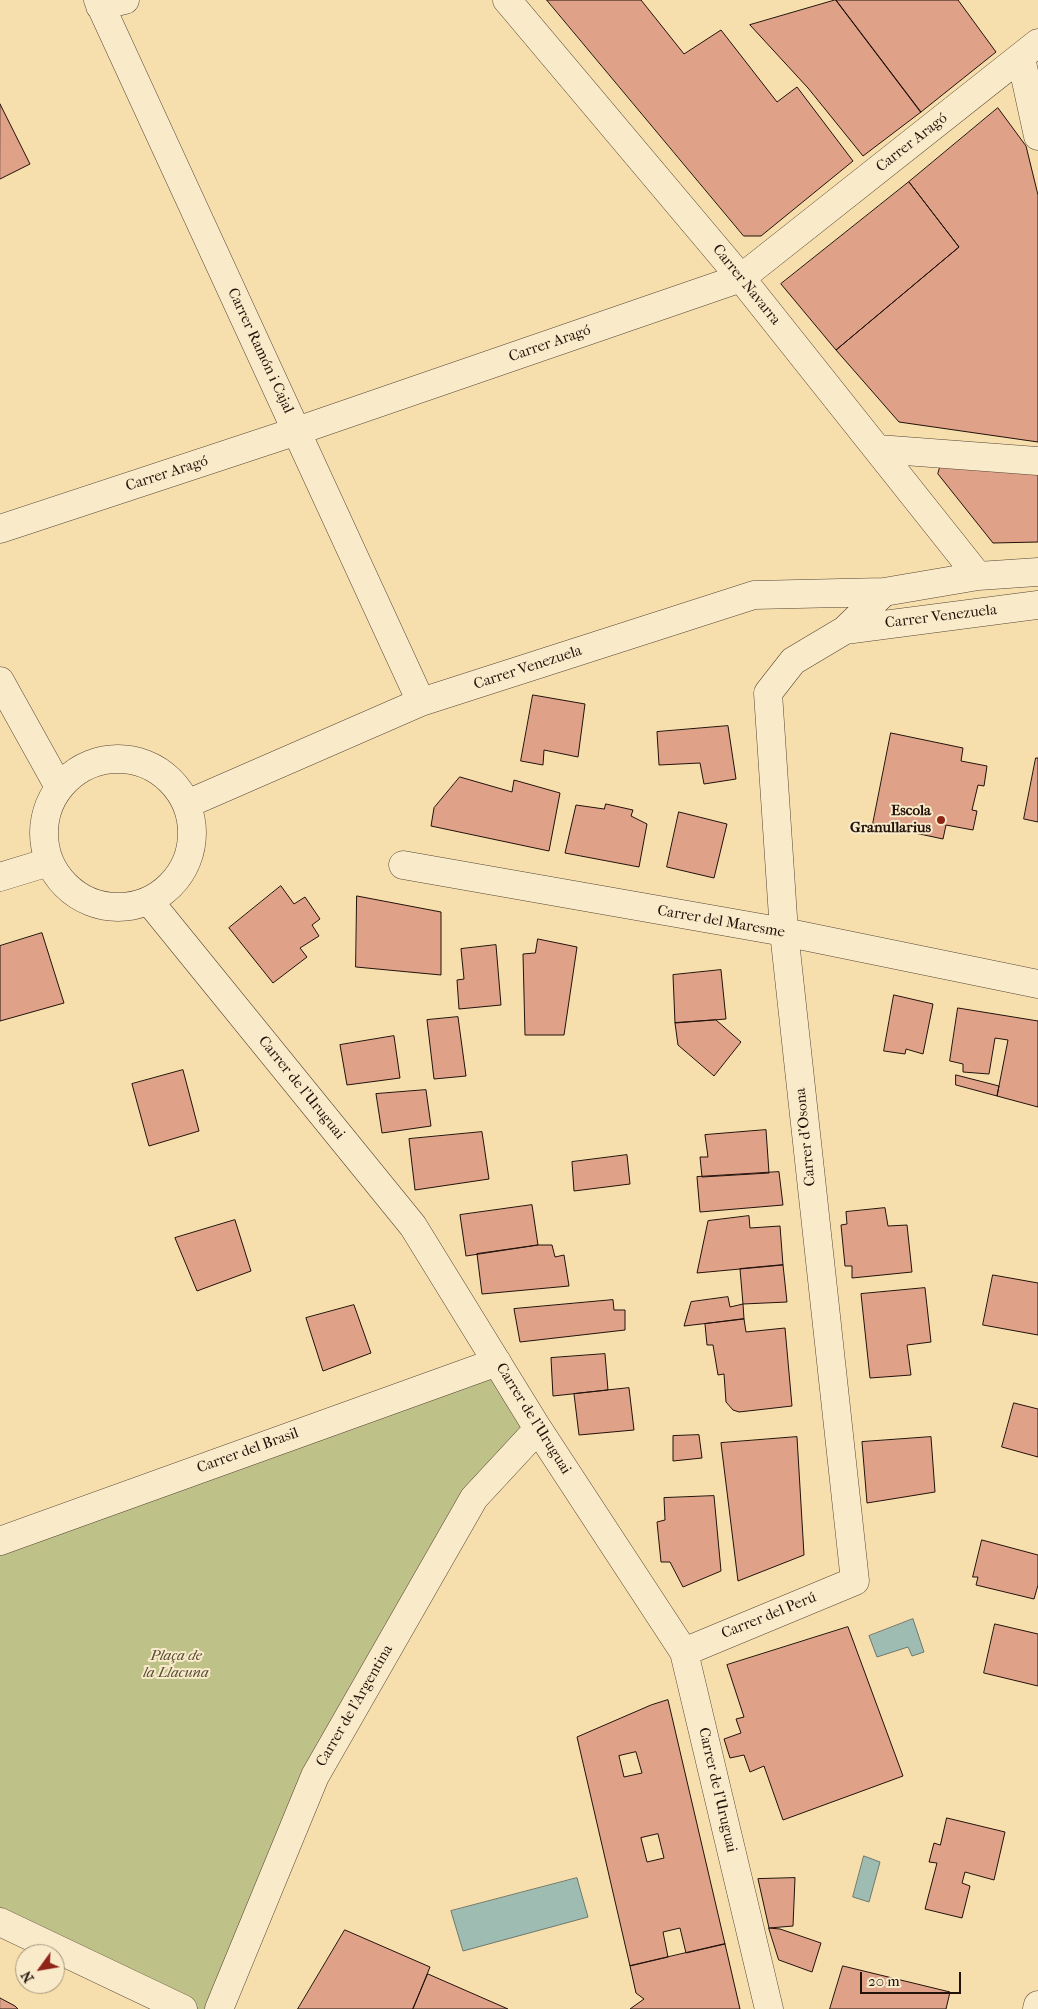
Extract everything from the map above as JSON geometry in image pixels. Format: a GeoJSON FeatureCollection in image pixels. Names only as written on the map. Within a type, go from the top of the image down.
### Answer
{"type":"FeatureCollection","features":[{"type":"Feature","properties":{"kind":"street","name":"Carrer Navarra"},"geometry":{"type":"LineString","coordinates":[[507,0],[740,278],[978,576]]}},
{"type":"Feature","properties":{"kind":"street","name":"Carrer Ramón i Cajal"},"geometry":{"type":"LineString","coordinates":[[108,2],[297,432],[421,702]]}},
{"type":"Feature","properties":{"kind":"street","name":"Carrer Aragó"},"geometry":{"type":"LineString","coordinates":[[0,529],[297,432],[740,278],[1029,51]]}},
{"type":"Feature","properties":{"kind":"street"},"geometry":{"type":"LineString","coordinates":[[1029,51],[1038,136]]}},
{"type":"Feature","properties":{"kind":"street"},"geometry":{"type":"LineString","coordinates":[[878,449],[1038,461]]}},
{"type":"Feature","properties":{"kind":"street","name":"Carrer Venezuela"},"geometry":{"type":"LineString","coordinates":[[187,804],[421,702],[754,595],[884,592],[978,576],[1038,572]]}},
{"type":"Feature","properties":{"kind":"street","name":"Carrer Venezuela"},"geometry":{"type":"LineString","coordinates":[[768,693],[793,661],[845,630],[884,592]]}},
{"type":"Feature","properties":{"kind":"street","name":"Carrer Venezuela"},"geometry":{"type":"LineString","coordinates":[[845,630],[1038,605]]}},
{"type":"Feature","properties":{"kind":"street"},"geometry":{"type":"LineString","coordinates":[[0,681],[59,788]]}},
{"type":"Feature","properties":{"kind":"street","name":"Carrer d'Osona"},"geometry":{"type":"LineString","coordinates":[[768,693],[784,932],[855,1581]]}},
{"type":"Feature","properties":{"kind":"street"},"geometry":{"type":"LineString","coordinates":[[117,758],[144,763],[166,776],[187,804],[192,830],[190,854],[177,879],[149,901],[118,908],[96,904],[71,891],[49,862],[44,835],[48,808],[59,788],[74,773],[93,763],[117,758]]}},
{"type":"Feature","properties":{"kind":"street"},"geometry":{"type":"LineString","coordinates":[[0,877],[49,862]]}},
{"type":"Feature","properties":{"kind":"street","name":"Carrer del Maresme"},"geometry":{"type":"LineString","coordinates":[[403,865],[784,932],[1038,984]]}},
{"type":"Feature","properties":{"kind":"street","name":"Carrer de l'Uruguai"},"geometry":{"type":"LineString","coordinates":[[149,901],[413,1226],[538,1429],[684,1652],[769,2009]]}},
{"type":"Feature","properties":{"kind":"street","name":"Carrer del Brasil"},"geometry":{"type":"LineString","coordinates":[[0,1541],[497,1362]]}},
{"type":"Feature","properties":{"kind":"street","name":"Carrer de l'Argentina"},"geometry":{"type":"LineString","coordinates":[[218,2009],[315,1776],[474,1498],[538,1429]]}},
{"type":"Feature","properties":{"kind":"street","name":"Carrer del Perú"},"geometry":{"type":"LineString","coordinates":[[684,1652],[855,1581]]}},
{"type":"Feature","properties":{"kind":"street"},"geometry":{"type":"LineString","coordinates":[[0,1922],[183,2009]]}},
{"type":"Feature","properties":{"kind":"street"},"geometry":{"type":"LineString","coordinates":[[1037,2009],[1038,2005]]}},
{"type":"Feature","properties":{"kind":"green space","name":"Plaça de la Llacuna"},"geometry":{"type":"Polygon","coordinates":[[[497,1362],[538,1429],[473,1498],[315,1776],[219,2009],[183,2009],[65,1953],[65,1944],[46,1944],[0,1922],[0,1541],[497,1362]]]}},
{"type":"Feature","properties":{"kind":"water"},"geometry":{"type":"Polygon","coordinates":[[[913,1619],[924,1652],[912,1656],[908,1647],[877,1657],[869,1636],[913,1619]]]}},
{"type":"Feature","properties":{"kind":"water"},"geometry":{"type":"Polygon","coordinates":[[[864,1856],[880,1862],[869,1902],[853,1897],[864,1856]]]}},
{"type":"Feature","properties":{"kind":"water"},"geometry":{"type":"Polygon","coordinates":[[[577,1878],[588,1917],[463,1951],[451,1911],[577,1878]]]}},
{"type":"Feature","properties":{"kind":"building"},"geometry":{"type":"Polygon","coordinates":[[[547,0],[641,0],[684,54],[721,30],[777,102],[797,87],[853,161],[761,236],[744,236],[547,0]]]}},
{"type":"Feature","properties":{"kind":"building"},"geometry":{"type":"Polygon","coordinates":[[[836,0],[921,112],[863,156],[808,88],[750,25],[836,0]]]}},
{"type":"Feature","properties":{"kind":"building"},"geometry":{"type":"Polygon","coordinates":[[[836,0],[958,0],[996,52],[921,112],[836,0]]]}},
{"type":"Feature","properties":{"kind":"building"},"geometry":{"type":"Polygon","coordinates":[[[0,104],[30,164],[0,179],[0,104]]]}},
{"type":"Feature","properties":{"kind":"building"},"geometry":{"type":"Polygon","coordinates":[[[998,108],[1026,146],[1038,195],[1038,442],[899,422],[836,350],[959,247],[909,182],[998,108]]]}},
{"type":"Feature","properties":{"kind":"building"},"geometry":{"type":"Polygon","coordinates":[[[909,182],[959,247],[836,350],[781,284],[909,182]]]}},
{"type":"Feature","properties":{"kind":"building"},"geometry":{"type":"Polygon","coordinates":[[[941,464],[1038,473],[1038,542],[993,543],[938,474],[941,464]]]}},
{"type":"Feature","properties":{"kind":"building"},"geometry":{"type":"Polygon","coordinates":[[[533,695],[585,704],[578,757],[544,750],[543,765],[521,761],[533,695]]]}},
{"type":"Feature","properties":{"kind":"building"},"geometry":{"type":"Polygon","coordinates":[[[728,726],[736,779],[704,784],[700,763],[659,765],[657,732],[728,726]]]}},
{"type":"Feature","properties":{"kind":"building"},"geometry":{"type":"Polygon","coordinates":[[[891,733],[963,748],[961,761],[987,766],[984,786],[978,785],[972,810],[977,811],[973,830],[946,825],[943,839],[873,824],[891,733]]]}},
{"type":"Feature","properties":{"kind":"building"},"geometry":{"type":"Polygon","coordinates":[[[1036,758],[1038,758],[1038,822],[1024,819],[1036,758]]]}},
{"type":"Feature","properties":{"kind":"building"},"geometry":{"type":"Polygon","coordinates":[[[460,777],[512,792],[514,780],[560,793],[549,851],[431,826],[434,808],[460,777]]]}},
{"type":"Feature","properties":{"kind":"building"},"geometry":{"type":"Polygon","coordinates":[[[606,804],[633,810],[631,816],[647,824],[639,867],[565,853],[576,805],[604,809],[606,804]]]}},
{"type":"Feature","properties":{"kind":"building"},"geometry":{"type":"Polygon","coordinates":[[[679,812],[727,824],[714,878],[667,867],[679,812]]]}},
{"type":"Feature","properties":{"kind":"building"},"geometry":{"type":"Polygon","coordinates":[[[281,886],[294,904],[305,897],[320,919],[312,925],[319,936],[300,948],[307,957],[273,983],[229,928],[281,886]]]}},
{"type":"Feature","properties":{"kind":"building"},"geometry":{"type":"Polygon","coordinates":[[[357,896],[441,912],[441,975],[356,967],[357,896]]]}},
{"type":"Feature","properties":{"kind":"building"},"geometry":{"type":"Polygon","coordinates":[[[42,933],[64,1003],[0,1021],[0,946],[42,933]]]}},
{"type":"Feature","properties":{"kind":"building"},"geometry":{"type":"Polygon","coordinates":[[[538,939],[577,947],[564,1035],[525,1035],[523,954],[535,953],[538,939]]]}},
{"type":"Feature","properties":{"kind":"building"},"geometry":{"type":"Polygon","coordinates":[[[496,945],[501,1005],[459,1009],[457,980],[464,979],[461,949],[496,945]]]}},
{"type":"Feature","properties":{"kind":"building"},"geometry":{"type":"Polygon","coordinates":[[[721,970],[726,1019],[675,1023],[673,975],[721,970]]]}},
{"type":"Feature","properties":{"kind":"building"},"geometry":{"type":"Polygon","coordinates":[[[894,995],[933,1004],[923,1054],[906,1049],[905,1054],[884,1051],[894,995]]]}},
{"type":"Feature","properties":{"kind":"building"},"geometry":{"type":"Polygon","coordinates":[[[958,1008],[1038,1021],[1038,1107],[997,1096],[1008,1040],[995,1038],[989,1074],[963,1072],[963,1064],[950,1061],[958,1008]]]}},
{"type":"Feature","properties":{"kind":"building"},"geometry":{"type":"Polygon","coordinates":[[[458,1017],[466,1076],[434,1079],[427,1020],[458,1017]]]}},
{"type":"Feature","properties":{"kind":"building"},"geometry":{"type":"Polygon","coordinates":[[[716,1020],[741,1042],[714,1076],[678,1045],[675,1023],[716,1020]]]}},
{"type":"Feature","properties":{"kind":"building"},"geometry":{"type":"Polygon","coordinates":[[[394,1036],[400,1078],[347,1085],[340,1045],[394,1036]]]}},
{"type":"Feature","properties":{"kind":"building"},"geometry":{"type":"Polygon","coordinates":[[[183,1070],[199,1131],[149,1146],[132,1084],[183,1070]]]}},
{"type":"Feature","properties":{"kind":"building"},"geometry":{"type":"Polygon","coordinates":[[[956,1075],[999,1086],[997,1096],[956,1085],[956,1075]]]}},
{"type":"Feature","properties":{"kind":"building"},"geometry":{"type":"Polygon","coordinates":[[[426,1090],[431,1126],[382,1133],[376,1094],[426,1090]]]}},
{"type":"Feature","properties":{"kind":"building"},"geometry":{"type":"Polygon","coordinates":[[[766,1130],[769,1173],[702,1177],[700,1157],[708,1157],[705,1135],[766,1130]]]}},
{"type":"Feature","properties":{"kind":"building"},"geometry":{"type":"Polygon","coordinates":[[[482,1132],[489,1179],[415,1190],[409,1139],[482,1132]]]}},
{"type":"Feature","properties":{"kind":"building"},"geometry":{"type":"Polygon","coordinates":[[[627,1155],[630,1184],[574,1191],[572,1162],[627,1155]]]}},
{"type":"Feature","properties":{"kind":"building"},"geometry":{"type":"Polygon","coordinates":[[[779,1172],[783,1205],[700,1212],[697,1177],[779,1172]]]}},
{"type":"Feature","properties":{"kind":"building"},"geometry":{"type":"Polygon","coordinates":[[[532,1205],[538,1245],[466,1256],[460,1215],[532,1205]]]}},
{"type":"Feature","properties":{"kind":"building"},"geometry":{"type":"Polygon","coordinates":[[[885,1208],[888,1226],[907,1225],[912,1272],[852,1278],[852,1266],[845,1266],[841,1225],[847,1224],[846,1212],[885,1208]]]}},
{"type":"Feature","properties":{"kind":"building"},"geometry":{"type":"Polygon","coordinates":[[[749,1216],[750,1228],[780,1226],[783,1265],[697,1273],[708,1221],[749,1216]]]}},
{"type":"Feature","properties":{"kind":"building"},"geometry":{"type":"Polygon","coordinates":[[[235,1220],[251,1271],[197,1291],[175,1238],[235,1220]]]}},
{"type":"Feature","properties":{"kind":"building"},"geometry":{"type":"Polygon","coordinates":[[[538,1245],[552,1245],[555,1257],[564,1255],[569,1286],[482,1294],[477,1254],[538,1245]]]}},
{"type":"Feature","properties":{"kind":"building"},"geometry":{"type":"Polygon","coordinates":[[[783,1265],[787,1302],[743,1304],[740,1269],[783,1265]]]}},
{"type":"Feature","properties":{"kind":"building"},"geometry":{"type":"Polygon","coordinates":[[[993,1275],[1038,1283],[1038,1335],[983,1325],[993,1275]]]}},
{"type":"Feature","properties":{"kind":"building"},"geometry":{"type":"Polygon","coordinates":[[[925,1288],[931,1342],[907,1345],[911,1375],[870,1378],[861,1294],[925,1288]]]}},
{"type":"Feature","properties":{"kind":"building"},"geometry":{"type":"Polygon","coordinates":[[[728,1297],[730,1307],[743,1304],[744,1319],[684,1326],[691,1302],[728,1297]]]}},
{"type":"Feature","properties":{"kind":"building"},"geometry":{"type":"Polygon","coordinates":[[[613,1300],[614,1310],[625,1310],[625,1330],[520,1342],[514,1309],[613,1300]]]}},
{"type":"Feature","properties":{"kind":"building"},"geometry":{"type":"Polygon","coordinates":[[[354,1305],[371,1353],[323,1371],[306,1318],[354,1305]]]}},
{"type":"Feature","properties":{"kind":"building"},"geometry":{"type":"Polygon","coordinates":[[[744,1319],[746,1332],[785,1328],[792,1406],[739,1412],[733,1410],[726,1402],[724,1374],[718,1375],[713,1345],[707,1345],[705,1324],[744,1319]]]}},
{"type":"Feature","properties":{"kind":"building"},"geometry":{"type":"Polygon","coordinates":[[[605,1354],[608,1390],[553,1396],[551,1358],[605,1354]]]}},
{"type":"Feature","properties":{"kind":"building"},"geometry":{"type":"Polygon","coordinates":[[[629,1388],[634,1430],[579,1435],[574,1394],[629,1388]]]}},
{"type":"Feature","properties":{"kind":"building"},"geometry":{"type":"Polygon","coordinates":[[[1014,1403],[1038,1409],[1038,1457],[1002,1447],[1014,1403]]]}},
{"type":"Feature","properties":{"kind":"building"},"geometry":{"type":"Polygon","coordinates":[[[699,1435],[702,1458],[673,1461],[673,1436],[699,1435]]]}},
{"type":"Feature","properties":{"kind":"building"},"geometry":{"type":"Polygon","coordinates":[[[797,1437],[804,1555],[738,1581],[721,1443],[797,1437]]]}},
{"type":"Feature","properties":{"kind":"building"},"geometry":{"type":"Polygon","coordinates":[[[931,1437],[935,1492],[867,1503],[862,1442],[931,1437]]]}},
{"type":"Feature","properties":{"kind":"building"},"geometry":{"type":"Polygon","coordinates":[[[714,1496],[721,1571],[683,1587],[670,1562],[661,1562],[657,1522],[665,1520],[664,1498],[714,1496]]]}},
{"type":"Feature","properties":{"kind":"building"},"geometry":{"type":"Polygon","coordinates":[[[982,1540],[1038,1555],[1038,1585],[1034,1599],[976,1585],[978,1577],[973,1577],[982,1540]]]}},
{"type":"Feature","properties":{"kind":"building"},"geometry":{"type":"Polygon","coordinates":[[[995,1624],[1038,1634],[1038,1686],[984,1673],[995,1624]]]}},
{"type":"Feature","properties":{"kind":"building"},"geometry":{"type":"Polygon","coordinates":[[[848,1627],[903,1776],[783,1820],[764,1766],[750,1772],[744,1755],[730,1758],[724,1739],[741,1733],[736,1719],[744,1717],[727,1665],[848,1627]]]}},
{"type":"Feature","properties":{"kind":"building"},"geometry":{"type":"Polygon","coordinates":[[[668,1700],[725,1944],[686,1953],[680,1928],[663,1932],[668,1957],[630,1966],[577,1737],[651,1705],[668,1700]],[[636,1752],[619,1756],[624,1777],[642,1773],[636,1752]],[[658,1834],[641,1838],[647,1862],[664,1858],[658,1834]]]}},
{"type":"Feature","properties":{"kind":"building"},"geometry":{"type":"Polygon","coordinates":[[[947,1818],[1005,1832],[994,1880],[965,1872],[962,1883],[970,1886],[962,1918],[925,1909],[937,1863],[929,1862],[934,1843],[940,1845],[947,1818]]]}},
{"type":"Feature","properties":{"kind":"building"},"geometry":{"type":"Polygon","coordinates":[[[795,1878],[793,1926],[769,1928],[758,1879],[795,1878]]]}},
{"type":"Feature","properties":{"kind":"building"},"geometry":{"type":"Polygon","coordinates":[[[769,1928],[780,1929],[821,1943],[812,1972],[779,1960],[769,1928]]]}},
{"type":"Feature","properties":{"kind":"building"},"geometry":{"type":"Polygon","coordinates":[[[345,1930],[430,1967],[413,2009],[298,2009],[345,1930]]]}},
{"type":"Feature","properties":{"kind":"building"},"geometry":{"type":"Polygon","coordinates":[[[725,1944],[740,2009],[630,2009],[644,1999],[636,1993],[630,1966],[725,1944]]]}},
{"type":"Feature","properties":{"kind":"building"},"geometry":{"type":"Polygon","coordinates":[[[843,1966],[950,1992],[946,2009],[830,2009],[843,1966]]]}},
{"type":"Feature","properties":{"kind":"building"},"geometry":{"type":"Polygon","coordinates":[[[428,1974],[508,2009],[413,2009],[428,1974]]]}},
{"type":"Feature","properties":{"kind":"building"},"geometry":{"type":"Polygon","coordinates":[[[0,1998],[15,2006],[18,2009],[0,2009],[0,1998]]]}},
{"type":"Feature","properties":{"kind":"place","name":"Escola Granullarius"},"geometry":{"type":"Point","coordinates":[941,820]}}]}
